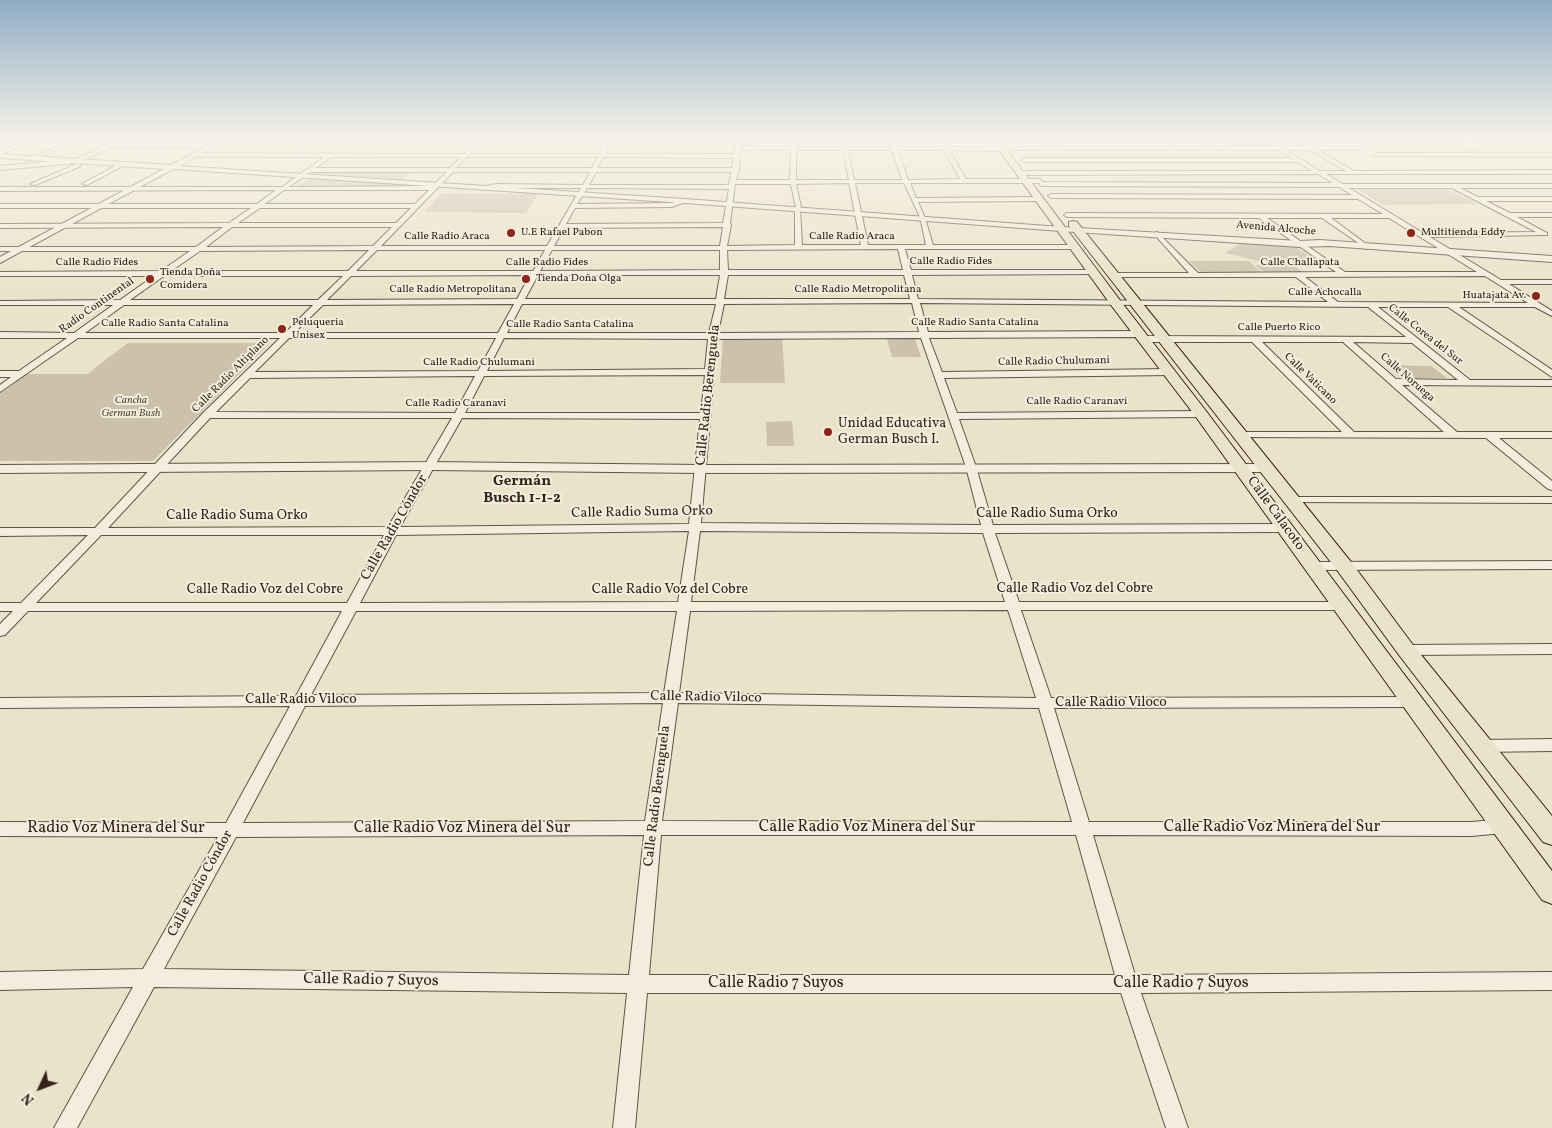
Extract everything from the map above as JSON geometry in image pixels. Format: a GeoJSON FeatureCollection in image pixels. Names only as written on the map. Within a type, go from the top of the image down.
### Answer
{"type":"FeatureCollection","features":[{"type":"Feature","properties":{"kind":"main road","name":"Calle Calacoto"},"geometry":{"type":"LineString","coordinates":[[1035,192],[1115,302],[1170,372],[1313,566],[1340,606],[1552,892]]}},
{"type":"Feature","properties":{"kind":"main road","name":"Calle Calacoto"},"geometry":{"type":"LineString","coordinates":[[1048,192],[1344,566],[1480,746],[1552,835]]}},
{"type":"Feature","properties":{"kind":"street"},"geometry":{"type":"LineString","coordinates":[[0,260],[128,192]]}},
{"type":"Feature","properties":{"kind":"street","name":"Radio Continental"},"geometry":{"type":"LineString","coordinates":[[0,389],[280,192]]}},
{"type":"Feature","properties":{"kind":"street","name":"Calle Radio Altiplano"},"geometry":{"type":"LineString","coordinates":[[0,632],[99,531],[207,415],[430,192]]}},
{"type":"Feature","properties":{"kind":"street","name":"Calle Radio Cóndor"},"geometry":{"type":"LineString","coordinates":[[65,1128],[231,830],[392,531],[431,466],[500,336],[582,192]]}},
{"type":"Feature","properties":{"kind":"street","name":"Avenida Alcoche"},"geometry":{"type":"LineString","coordinates":[[598,192],[712,203],[1298,243]]}},
{"type":"Feature","properties":{"kind":"street","name":"Calle Radio Berenguela"},"geometry":{"type":"LineString","coordinates":[[624,1128],[653,828],[695,527],[704,416],[713,336],[724,274],[724,248],[733,192]]}},
{"type":"Feature","properties":{"kind":"street"},"geometry":{"type":"LineString","coordinates":[[795,192],[798,208],[799,248]]}},
{"type":"Feature","properties":{"kind":"street"},"geometry":{"type":"LineString","coordinates":[[853,192],[866,248]]}},
{"type":"Feature","properties":{"kind":"street"},"geometry":{"type":"LineString","coordinates":[[910,192],[922,217],[930,248]]}},
{"type":"Feature","properties":{"kind":"street"},"geometry":{"type":"LineString","coordinates":[[1266,192],[1274,197]]}},
{"type":"Feature","properties":{"kind":"street"},"geometry":{"type":"LineString","coordinates":[[1352,192],[1549,311]]}},
{"type":"Feature","properties":{"kind":"street"},"geometry":{"type":"LineString","coordinates":[[1462,192],[1549,234]]}},
{"type":"Feature","properties":{"kind":"street"},"geometry":{"type":"LineString","coordinates":[[1051,196],[1361,197]]}},
{"type":"Feature","properties":{"kind":"street"},"geometry":{"type":"LineString","coordinates":[[1220,198],[1227,204]]}},
{"type":"Feature","properties":{"kind":"street"},"geometry":{"type":"LineString","coordinates":[[914,200],[1040,199]]}},
{"type":"Feature","properties":{"kind":"street"},"geometry":{"type":"LineString","coordinates":[[1476,199],[1552,199]]}},
{"type":"Feature","properties":{"kind":"street"},"geometry":{"type":"LineString","coordinates":[[573,206],[672,205],[685,201]]}},
{"type":"Feature","properties":{"kind":"street"},"geometry":{"type":"LineString","coordinates":[[0,206],[416,206]]}},
{"type":"Feature","properties":{"kind":"street"},"geometry":{"type":"LineString","coordinates":[[1235,210],[1242,216]]}},
{"type":"Feature","properties":{"kind":"street"},"geometry":{"type":"LineString","coordinates":[[1067,215],[1391,216]]}},
{"type":"Feature","properties":{"kind":"street"},"geometry":{"type":"LineString","coordinates":[[1509,215],[1552,215]]}},
{"type":"Feature","properties":{"kind":"street"},"geometry":{"type":"LineString","coordinates":[[1261,216],[1343,274]]}},
{"type":"Feature","properties":{"kind":"street"},"geometry":{"type":"LineString","coordinates":[[1324,216],[1367,247]]}},
{"type":"Feature","properties":{"kind":"street"},"geometry":{"type":"LineString","coordinates":[[0,226],[398,225]]}},
{"type":"Feature","properties":{"kind":"street"},"geometry":{"type":"LineString","coordinates":[[562,226],[728,225]]}},
{"type":"Feature","properties":{"kind":"street","name":"Avenida Alcoche"},"geometry":{"type":"LineString","coordinates":[[1076,227],[1156,234],[1552,259]]}},
{"type":"Feature","properties":{"kind":"street"},"geometry":{"type":"LineString","coordinates":[[1156,234],[1195,274]]}},
{"type":"Feature","properties":{"kind":"street"},"geometry":{"type":"LineString","coordinates":[[1422,235],[1549,234]]}},
{"type":"Feature","properties":{"kind":"street","name":"Calle Radio Araca"},"geometry":{"type":"LineString","coordinates":[[0,249],[1075,247]]}},
{"type":"Feature","properties":{"kind":"street"},"geometry":{"type":"LineString","coordinates":[[901,248],[924,335],[971,467],[988,529],[1044,703],[1128,984],[1177,1128]]}},
{"type":"Feature","properties":{"kind":"street","name":"Calle Radio Fides"},"geometry":{"type":"LineString","coordinates":[[0,274],[534,275],[1093,272]]}},
{"type":"Feature","properties":{"kind":"street","name":"Calle Challapata"},"geometry":{"type":"LineString","coordinates":[[1113,275],[1487,274]]}},
{"type":"Feature","properties":{"kind":"street"},"geometry":{"type":"LineString","coordinates":[[1298,275],[1335,304]]}},
{"type":"Feature","properties":{"kind":"street"},"geometry":{"type":"LineString","coordinates":[[1500,282],[1552,282]]}},
{"type":"Feature","properties":{"kind":"street","name":"Calle Radio Metropolitana"},"geometry":{"type":"LineString","coordinates":[[0,303],[321,301],[1115,302]]}},
{"type":"Feature","properties":{"kind":"street","name":"Calle Achocalla"},"geometry":{"type":"LineString","coordinates":[[1115,302],[1138,304],[1535,304]]}},
{"type":"Feature","properties":{"kind":"street","name":"Calle Corea del Sur"},"geometry":{"type":"LineString","coordinates":[[1369,304],[1468,383]]}},
{"type":"Feature","properties":{"kind":"street"},"geometry":{"type":"LineString","coordinates":[[1449,304],[1552,374]]}},
{"type":"Feature","properties":{"kind":"street","name":"Calle Radio Santa Catalina"},"geometry":{"type":"LineString","coordinates":[[0,335],[924,335],[1142,337]]}},
{"type":"Feature","properties":{"kind":"street","name":"Calle Puerto Rico"},"geometry":{"type":"LineString","coordinates":[[1142,337],[1164,339],[1413,340]]}},
{"type":"Feature","properties":{"kind":"street","name":"Calle Vaticano"},"geometry":{"type":"LineString","coordinates":[[1254,339],[1351,435]]}},
{"type":"Feature","properties":{"kind":"street","name":"Calle Noruega"},"geometry":{"type":"LineString","coordinates":[[1344,340],[1454,435]]}},
{"type":"Feature","properties":{"kind":"street","name":"Calle Radio Chulumani"},"geometry":{"type":"LineString","coordinates":[[248,375],[709,372]]}},
{"type":"Feature","properties":{"kind":"street","name":"Calle Radio Chulumani"},"geometry":{"type":"LineString","coordinates":[[939,375],[1170,372]]}},
{"type":"Feature","properties":{"kind":"street"},"geometry":{"type":"LineString","coordinates":[[0,374],[21,374]]}},
{"type":"Feature","properties":{"kind":"street"},"geometry":{"type":"LineString","coordinates":[[1392,382],[1552,383]]}},
{"type":"Feature","properties":{"kind":"street","name":"Calle Radio Caranavi"},"geometry":{"type":"LineString","coordinates":[[954,416],[1201,414]]}},
{"type":"Feature","properties":{"kind":"street","name":"Calle Radio Caranavi"},"geometry":{"type":"LineString","coordinates":[[207,415],[704,416]]}},
{"type":"Feature","properties":{"kind":"street"},"geometry":{"type":"LineString","coordinates":[[1239,435],[1552,435]]}},
{"type":"Feature","properties":{"kind":"street"},"geometry":{"type":"LineString","coordinates":[[1489,435],[1552,487]]}},
{"type":"Feature","properties":{"kind":"street"},"geometry":{"type":"LineString","coordinates":[[0,469],[431,466],[701,469],[971,467],[1265,468]]}},
{"type":"Feature","properties":{"kind":"street"},"geometry":{"type":"LineString","coordinates":[[1291,500],[1552,500]]}},
{"type":"Feature","properties":{"kind":"street","name":"Calle Radio Suma Orko"},"geometry":{"type":"LineString","coordinates":[[0,532],[392,531],[695,527],[988,529],[1284,528]]}},
{"type":"Feature","properties":{"kind":"street"},"geometry":{"type":"LineString","coordinates":[[1313,566],[1550,567]]}},
{"type":"Feature","properties":{"kind":"street","name":"Calle Radio Voz del Cobre"},"geometry":{"type":"LineString","coordinates":[[0,607],[1340,606]]}},
{"type":"Feature","properties":{"kind":"street"},"geometry":{"type":"LineString","coordinates":[[1406,650],[1552,649]]}},
{"type":"Feature","properties":{"kind":"street","name":"Calle Radio Viloco"},"geometry":{"type":"LineString","coordinates":[[0,702],[670,698],[1044,703],[1412,702]]}},
{"type":"Feature","properties":{"kind":"street"},"geometry":{"type":"LineString","coordinates":[[1480,746],[1552,745]]}},
{"type":"Feature","properties":{"kind":"street","name":"Calle Radio Voz Minera del Sur"},"geometry":{"type":"LineString","coordinates":[[231,830],[653,828],[1472,829],[1503,826]]}},
{"type":"Feature","properties":{"kind":"street","name":"Radio Voz Minera del Sur"},"geometry":{"type":"LineString","coordinates":[[0,829],[231,830]]}},
{"type":"Feature","properties":{"kind":"street","name":"Calle Radio 7 Suyos"},"geometry":{"type":"LineString","coordinates":[[0,980],[148,978],[637,984],[1128,984],[1552,981]]}},
{"type":"Feature","properties":{"kind":"green space"},"geometry":{"type":"Polygon","coordinates":[[[1361,192],[1452,192],[1477,204],[1383,205],[1361,192]]]}},
{"type":"Feature","properties":{"kind":"green space"},"geometry":{"type":"Polygon","coordinates":[[[442,193],[538,194],[526,213],[424,212],[442,193]]]}},
{"type":"Feature","properties":{"kind":"green space"},"geometry":{"type":"Polygon","coordinates":[[[1243,242],[1295,246],[1314,260],[1259,261],[1225,253],[1243,242]]]}},
{"type":"Feature","properties":{"kind":"green space"},"geometry":{"type":"Polygon","coordinates":[[[1189,261],[1249,261],[1262,273],[1201,273],[1189,261]]]}},
{"type":"Feature","properties":{"kind":"green space"},"geometry":{"type":"Polygon","coordinates":[[[1255,265],[1293,265],[1304,273],[1265,273],[1255,265]]]}},
{"type":"Feature","properties":{"kind":"green space"},"geometry":{"type":"Polygon","coordinates":[[[782,337],[785,383],[720,383],[723,338],[782,337]]]}},
{"type":"Feature","properties":{"kind":"green space"},"geometry":{"type":"Polygon","coordinates":[[[887,339],[915,339],[921,357],[892,357],[887,339]]]}},
{"type":"Feature","properties":{"kind":"green space","name":"Cancha German Bush"},"geometry":{"type":"Polygon","coordinates":[[[128,343],[270,343],[153,461],[0,461],[0,394],[27,374],[88,374],[128,343]]]}},
{"type":"Feature","properties":{"kind":"green space"},"geometry":{"type":"Polygon","coordinates":[[[1386,365],[1431,366],[1447,378],[1400,378],[1386,365]]]}},
{"type":"Feature","properties":{"kind":"green space"},"geometry":{"type":"Polygon","coordinates":[[[792,421],[794,446],[767,446],[766,422],[792,421]]]}},
{"type":"Feature","properties":{"kind":"place","name":"U.E Rafael Pabon"},"geometry":{"type":"Point","coordinates":[511,233]}},
{"type":"Feature","properties":{"kind":"place","name":"Multitienda Eddy"},"geometry":{"type":"Point","coordinates":[1411,233]}},
{"type":"Feature","properties":{"kind":"place","name":"Tienda Doña Comidera"},"geometry":{"type":"Point","coordinates":[150,279]}},
{"type":"Feature","properties":{"kind":"place","name":"Tienda Doña Olga"},"geometry":{"type":"Point","coordinates":[526,279]}},
{"type":"Feature","properties":{"kind":"place","name":"Huatajata Av."},"geometry":{"type":"Point","coordinates":[1536,296]}},
{"type":"Feature","properties":{"kind":"place","name":"Peluqueria Unisex"},"geometry":{"type":"Point","coordinates":[282,329]}},
{"type":"Feature","properties":{"kind":"place","name":"Unidad Educativa German Busch I."},"geometry":{"type":"Point","coordinates":[828,432]}},
{"type":"Feature","properties":{"kind":"district","name":"Germán Busch 1-1-2"},"geometry":{"type":"Point","coordinates":[522,490]}}]}
